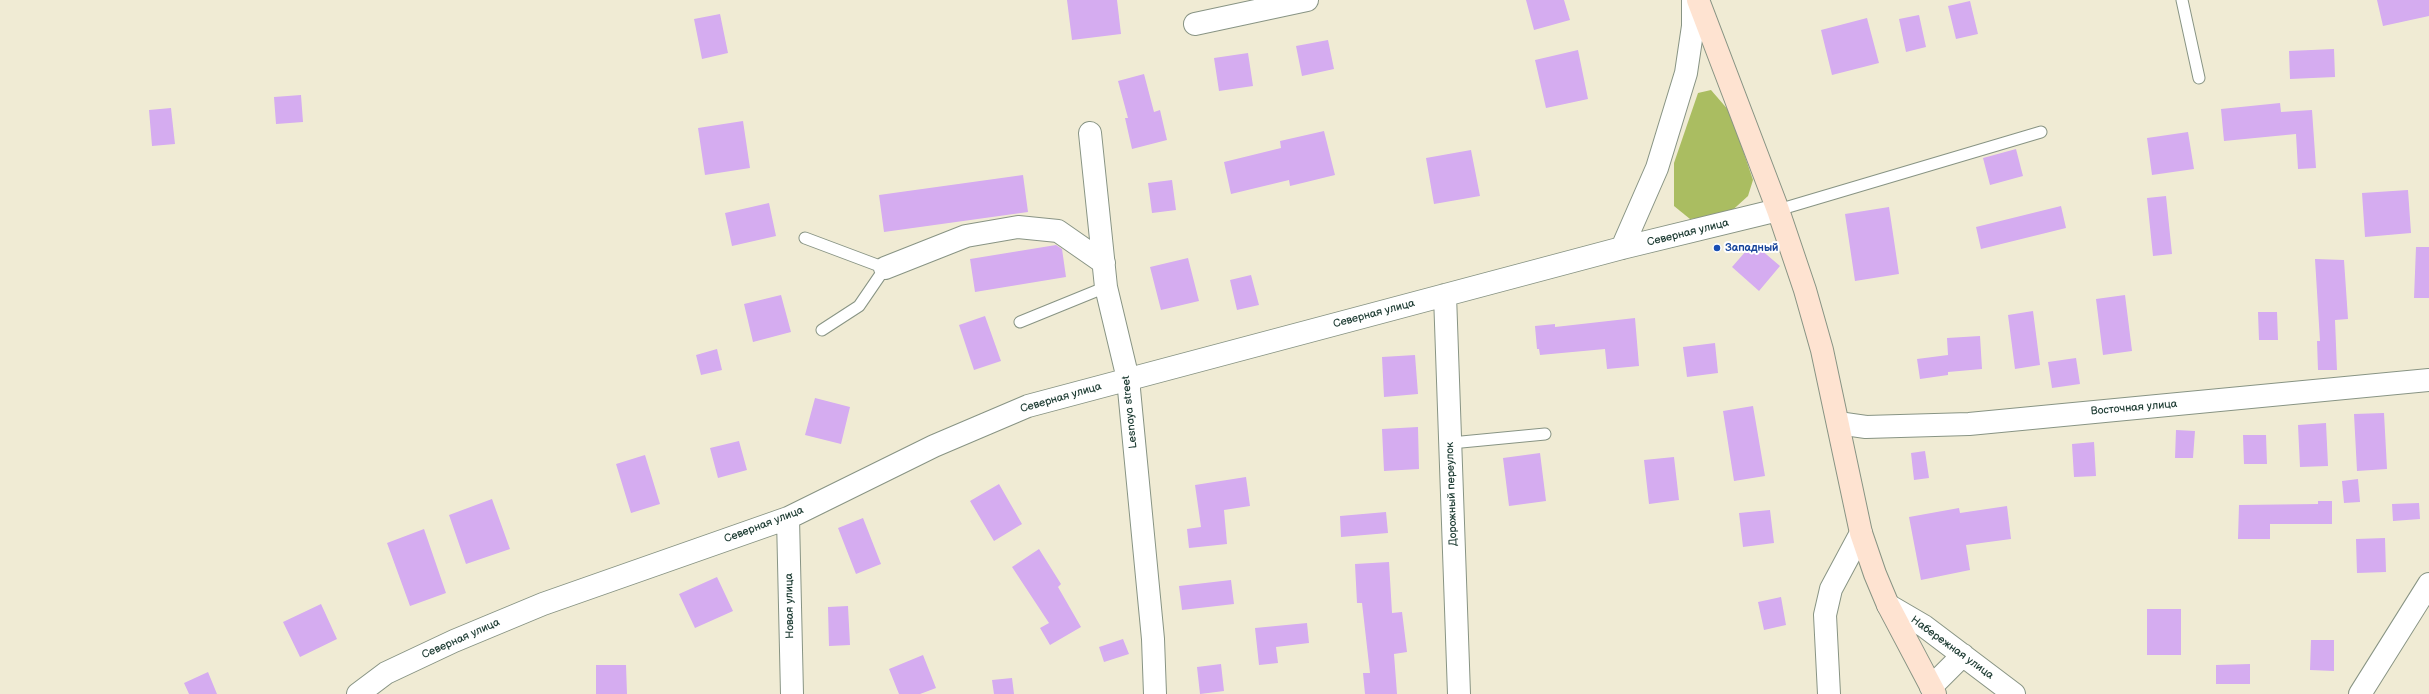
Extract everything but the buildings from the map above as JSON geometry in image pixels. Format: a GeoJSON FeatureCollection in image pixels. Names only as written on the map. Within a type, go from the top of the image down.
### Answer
{"type":"FeatureCollection","features":[{"type":"Feature","properties":{"kind":"street"},"geometry":{"type":"LineString","coordinates":[[1195,24],[1307,0]]}},
{"type":"Feature","properties":{"kind":"street"},"geometry":{"type":"LineString","coordinates":[[1622,248],[1657,168],[1686,73],[1693,26],[1693,0]]}},
{"type":"Feature","properties":{"kind":"street"},"geometry":{"type":"LineString","coordinates":[[1698,0],[1778,210],[1807,298],[1838,423],[1861,533],[1888,606],[1933,690],[1964,655]]}},
{"type":"Feature","properties":{"kind":"street","name":"Lesnaya street"},"geometry":{"type":"LineString","coordinates":[[1090,133],[1106,287],[1128,379],[1153,639],[1155,694]]}},
{"type":"Feature","properties":{"kind":"street","name":"Северная улица"},"geometry":{"type":"LineString","coordinates":[[358,694],[386,673],[461,638],[544,604],[788,518],[934,446],[1028,406],[1622,248],[1778,210]]}},
{"type":"Feature","properties":{"kind":"street"},"geometry":{"type":"LineString","coordinates":[[885,268],[966,236],[1018,227],[1058,231],[1104,263]]}},
{"type":"Feature","properties":{"kind":"street","name":"Дорожный переулок"},"geometry":{"type":"LineString","coordinates":[[1445,295],[1459,694]]}},
{"type":"Feature","properties":{"kind":"street","name":"Восточная улица"},"geometry":{"type":"LineString","coordinates":[[1838,423],[1866,427],[1969,424],[2429,380]]}},
{"type":"Feature","properties":{"kind":"street","name":"Новая улица"},"geometry":{"type":"LineString","coordinates":[[788,518],[792,694]]}},
{"type":"Feature","properties":{"kind":"street"},"geometry":{"type":"LineString","coordinates":[[1829,694],[1827,608],[1831,589],[1861,533]]}},
{"type":"Feature","properties":{"kind":"street"},"geometry":{"type":"LineString","coordinates":[[2360,694],[2429,584]]}},
{"type":"Feature","properties":{"kind":"street","name":"Набережная улица"},"geometry":{"type":"LineString","coordinates":[[1888,606],[1924,626],[2014,694]]}},
{"type":"Feature","properties":{"kind":"lane"},"geometry":{"type":"LineString","coordinates":[[2182,0],[2199,78]]}},
{"type":"Feature","properties":{"kind":"lane"},"geometry":{"type":"LineString","coordinates":[[1778,210],[2041,132]]}},
{"type":"Feature","properties":{"kind":"lane"},"geometry":{"type":"LineString","coordinates":[[805,238],[885,268],[859,306],[822,330]]}},
{"type":"Feature","properties":{"kind":"lane"},"geometry":{"type":"LineString","coordinates":[[1020,322],[1106,287]]}},
{"type":"Feature","properties":{"kind":"lane"},"geometry":{"type":"LineString","coordinates":[[1451,443],[1545,434]]}},
{"type":"Feature","properties":{"kind":"green space"},"geometry":{"type":"Polygon","coordinates":[[[1711,90],[1730,112],[1753,180],[1748,196],[1726,216],[1690,219],[1674,206],[1674,163],[1698,93],[1711,90]]]}},
{"type":"Feature","properties":{"kind":"place","name":"Западный"},"geometry":{"type":"Point","coordinates":[1717,248]}}]}
